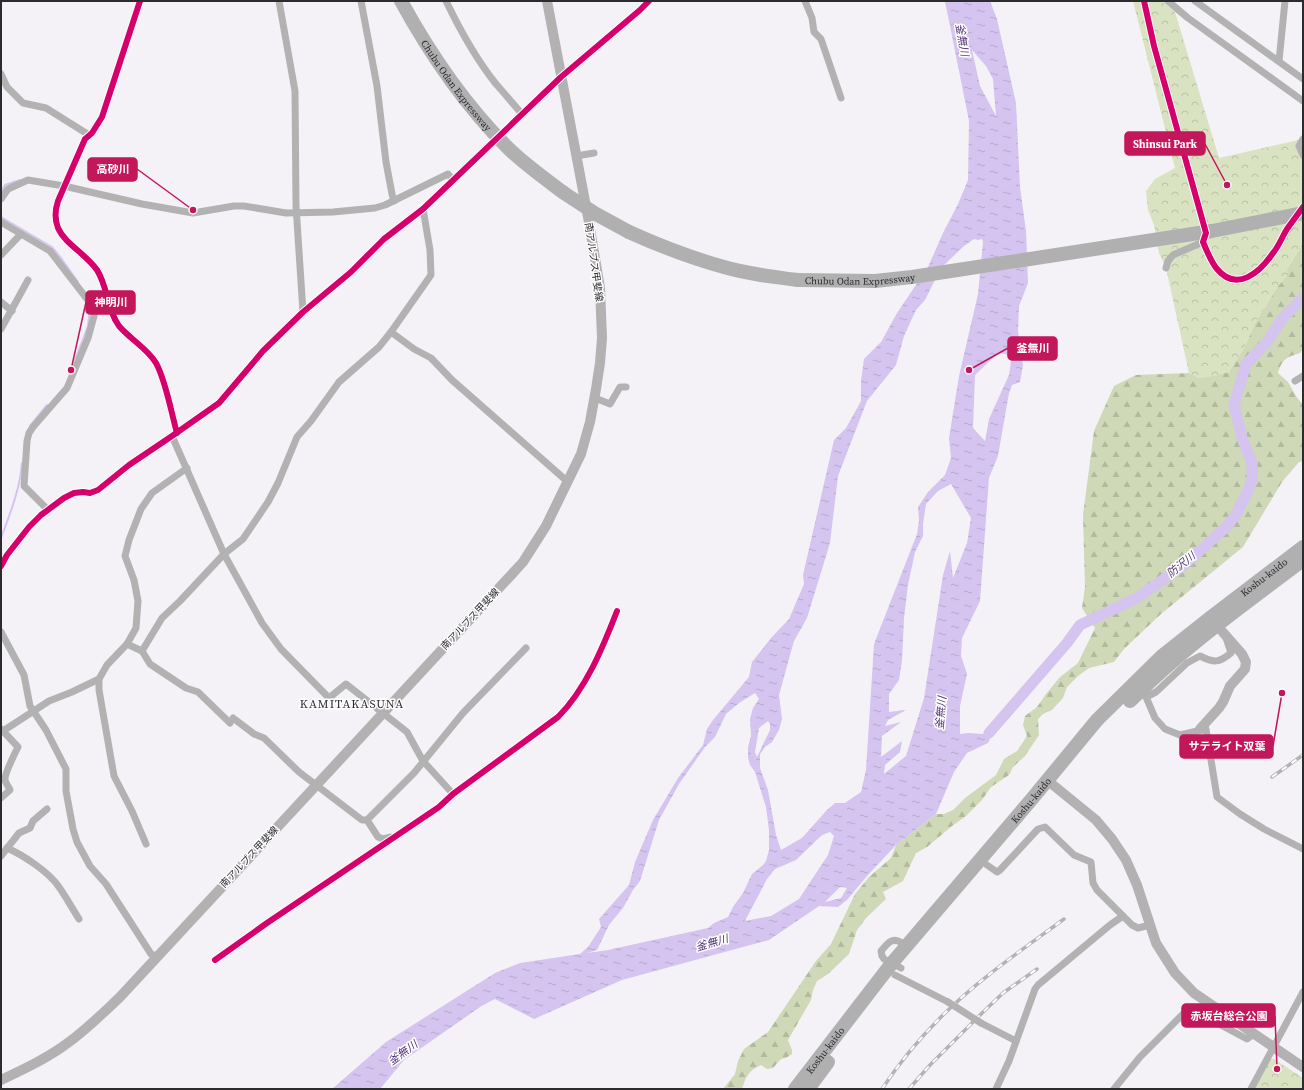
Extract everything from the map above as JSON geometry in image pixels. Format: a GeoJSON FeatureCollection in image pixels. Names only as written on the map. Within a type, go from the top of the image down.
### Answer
{"type":"FeatureCollection","features":[{"type":"Feature","properties":{"kind":"highway","name":"Chubu Odan Expressway"},"geometry":{"type":"LineString","coordinates":[[401,1],[443,71],[483,122],[507,147],[534,171],[596,214],[629,232],[667,249],[726,268],[759,275],[798,280],[875,281],[912,277],[1212,231],[1303,213]]}},
{"type":"Feature","properties":{"kind":"highway","name":"Koshu-kaido"},"geometry":{"type":"LineString","coordinates":[[795,1089],[896,969],[987,865],[1098,720],[1132,684],[1162,656],[1217,625],[1303,548]]}},
{"type":"Feature","properties":{"kind":"highway","name":"Koshu-kaido"},"geometry":{"type":"LineString","coordinates":[[808,1089],[896,969],[909,944],[1031,800],[1050,783],[1106,724],[1143,693],[1169,663],[1303,560]]}},
{"type":"Feature","properties":{"kind":"main road","name":"南アルプス甲斐線"},"geometry":{"type":"LineString","coordinates":[[1,1080],[53,1053],[92,1024],[120,997],[522,562],[546,526],[581,454],[590,422],[600,363],[602,338],[600,288],[547,1]]}},
{"type":"Feature","properties":{"kind":"main road"},"geometry":{"type":"LineString","coordinates":[[1200,730],[1219,708],[1230,686],[1245,669],[1246,662],[1242,654],[1217,625]]}},
{"type":"Feature","properties":{"kind":"main road"},"geometry":{"type":"LineString","coordinates":[[1050,783],[1096,820],[1112,839],[1126,860],[1137,885],[1156,943],[1175,973],[1194,993],[1303,1067]]}},
{"type":"Feature","properties":{"kind":"street"},"geometry":{"type":"LineString","coordinates":[[140,1],[102,117],[92,133],[85,139],[64,186],[55,211],[55,219],[58,227],[62,235],[89,260],[97,270],[103,280],[114,318],[154,361],[159,370],[175,435],[187,468],[224,554],[262,623],[281,650],[329,698],[346,684],[382,714],[407,732],[423,761],[453,794]]}},
{"type":"Feature","properties":{"kind":"street"},"geometry":{"type":"LineString","coordinates":[[279,1],[295,91],[297,214],[303,312]]}},
{"type":"Feature","properties":{"kind":"street"},"geometry":{"type":"LineString","coordinates":[[361,1],[377,86],[386,162],[394,201]]}},
{"type":"Feature","properties":{"kind":"street"},"geometry":{"type":"LineString","coordinates":[[446,1],[465,38],[480,62],[520,117],[561,77],[649,1]]}},
{"type":"Feature","properties":{"kind":"street"},"geometry":{"type":"LineString","coordinates":[[805,1],[812,18],[814,32],[821,39],[841,98]]}},
{"type":"Feature","properties":{"kind":"street"},"geometry":{"type":"LineString","coordinates":[[1144,1],[1154,46],[1206,233],[1203,242],[1214,265],[1224,276],[1234,280],[1242,280],[1256,273],[1273,253],[1287,229],[1303,207]]}},
{"type":"Feature","properties":{"kind":"street"},"geometry":{"type":"LineString","coordinates":[[1168,1],[1188,18],[1303,101]]}},
{"type":"Feature","properties":{"kind":"street"},"geometry":{"type":"LineString","coordinates":[[1195,1],[1303,79]]}},
{"type":"Feature","properties":{"kind":"street"},"geometry":{"type":"LineString","coordinates":[[1279,61],[1285,1]]}},
{"type":"Feature","properties":{"kind":"street"},"geometry":{"type":"LineString","coordinates":[[1,74],[7,87],[23,103],[46,108],[89,135]]}},
{"type":"Feature","properties":{"kind":"street"},"geometry":{"type":"LineString","coordinates":[[1303,139],[1299,146],[1303,155]]}},
{"type":"Feature","properties":{"kind":"street"},"geometry":{"type":"LineString","coordinates":[[1,566],[7,555],[28,527],[64,498],[74,493],[90,493],[98,490],[129,465],[175,435],[219,403],[263,351],[303,312],[351,272],[384,239],[423,209],[488,146]]}},
{"type":"Feature","properties":{"kind":"street"},"geometry":{"type":"LineString","coordinates":[[576,156],[594,153]]}},
{"type":"Feature","properties":{"kind":"street"},"geometry":{"type":"LineString","coordinates":[[1,199],[8,188],[28,180],[193,213],[234,206],[244,206],[297,214],[375,208],[394,201],[448,174],[453,180]]}},
{"type":"Feature","properties":{"kind":"street"},"geometry":{"type":"LineString","coordinates":[[142,651],[162,618],[224,554],[243,539],[268,502],[298,437],[339,382],[379,347],[431,275],[430,250],[423,209]]}},
{"type":"Feature","properties":{"kind":"street"},"geometry":{"type":"LineString","coordinates":[[1,222],[50,251],[94,308]]}},
{"type":"Feature","properties":{"kind":"street"},"geometry":{"type":"LineString","coordinates":[[1,255],[21,234]]}},
{"type":"Feature","properties":{"kind":"street"},"geometry":{"type":"LineString","coordinates":[[1166,268],[1168,261],[1173,255],[1203,242]]}},
{"type":"Feature","properties":{"kind":"street"},"geometry":{"type":"LineString","coordinates":[[1,329],[28,280]]}},
{"type":"Feature","properties":{"kind":"street"},"geometry":{"type":"LineString","coordinates":[[48,510],[24,486],[27,441],[33,427],[68,388],[88,338],[96,303],[108,295]]}},
{"type":"Feature","properties":{"kind":"street"},"geometry":{"type":"LineString","coordinates":[[1,302],[12,311]]}},
{"type":"Feature","properties":{"kind":"street"},"geometry":{"type":"LineString","coordinates":[[391,332],[414,349],[431,358],[452,380],[568,482]]}},
{"type":"Feature","properties":{"kind":"street"},"geometry":{"type":"LineString","coordinates":[[1295,381],[1303,376]]}},
{"type":"Feature","properties":{"kind":"street"},"geometry":{"type":"LineString","coordinates":[[594,398],[610,404],[620,387],[626,387]]}},
{"type":"Feature","properties":{"kind":"street"},"geometry":{"type":"LineString","coordinates":[[146,844],[132,811],[114,776],[99,690],[99,679],[107,665],[127,644],[136,628],[138,601],[134,580],[126,556],[129,540],[141,509],[152,493],[187,468]]}},
{"type":"Feature","properties":{"kind":"street"},"geometry":{"type":"LineString","coordinates":[[215,960],[250,936],[267,922],[439,806],[453,794],[550,723],[565,710],[590,672],[617,611]]}},
{"type":"Feature","properties":{"kind":"street"},"geometry":{"type":"LineString","coordinates":[[1217,625],[1231,653],[1223,660],[1211,662],[1200,656],[1187,663],[1156,692],[1143,693],[1154,718],[1165,729],[1180,735],[1206,729],[1217,797],[1264,829],[1303,849]]}},
{"type":"Feature","properties":{"kind":"street"},"geometry":{"type":"LineString","coordinates":[[1,632],[24,675],[30,706],[46,730],[66,769],[66,791],[77,842],[90,866],[106,884],[151,954],[157,956]]}},
{"type":"Feature","properties":{"kind":"street"},"geometry":{"type":"LineString","coordinates":[[127,644],[142,651],[150,664],[186,688],[198,692],[231,720],[254,734],[264,738],[298,772],[362,820],[367,820]]}},
{"type":"Feature","properties":{"kind":"street"},"geometry":{"type":"LineString","coordinates":[[367,820],[414,773],[463,713],[526,648]]}},
{"type":"Feature","properties":{"kind":"street"},"geometry":{"type":"LineString","coordinates":[[1,798],[10,790],[6,783],[5,777],[18,747],[2,730],[49,701],[99,679]]}},
{"type":"Feature","properties":{"kind":"street"},"geometry":{"type":"LineString","coordinates":[[1,856],[19,833],[30,828],[33,821],[47,809]]}},
{"type":"Feature","properties":{"kind":"street"},"geometry":{"type":"LineString","coordinates":[[367,820],[378,837],[382,839],[389,838],[410,824],[413,824]]}},
{"type":"Feature","properties":{"kind":"street"},"geometry":{"type":"LineString","coordinates":[[987,865],[997,872],[1038,829],[1045,828],[1074,855],[1091,862],[1093,882],[1096,890],[1132,925],[1138,928],[1150,925]]}},
{"type":"Feature","properties":{"kind":"street"},"geometry":{"type":"LineString","coordinates":[[7,848],[21,854],[53,879],[59,886],[79,919]]}},
{"type":"Feature","properties":{"kind":"street"},"geometry":{"type":"LineString","coordinates":[[996,1089],[1009,1061],[1035,989],[1110,925],[1123,916]]}},
{"type":"Feature","properties":{"kind":"street"},"geometry":{"type":"LineString","coordinates":[[896,969],[981,1023],[1016,1041]]}},
{"type":"Feature","properties":{"kind":"street"},"geometry":{"type":"LineString","coordinates":[[1251,1089],[1303,992]]}},
{"type":"Feature","properties":{"kind":"street"},"geometry":{"type":"LineString","coordinates":[[1114,1089],[1140,1057],[1188,1009],[1202,1014],[1247,1039],[1254,1034]]}},
{"type":"Feature","properties":{"kind":"green space"},"geometry":{"type":"Polygon","coordinates":[[[1133,1],[1162,1],[1175,12],[1219,158],[1298,140],[1303,153],[1303,238],[1301,247],[1287,269],[1288,275],[1278,286],[1255,323],[1245,346],[1229,372],[1215,376],[1199,378],[1189,373],[1166,268],[1159,253],[1154,225],[1148,210],[1146,191],[1155,179],[1175,168],[1133,1]]]}},
{"type":"Feature","properties":{"kind":"green space"},"geometry":{"type":"Polygon","coordinates":[[[1303,238],[1303,349],[1300,353],[1286,359],[1281,365],[1278,373],[1288,382],[1303,405],[1303,461],[1299,462],[1282,482],[1243,547],[1161,614],[1124,649],[1114,662],[1089,668],[1078,676],[1067,687],[1063,698],[1052,710],[1043,714],[1038,719],[1039,735],[1025,756],[1013,767],[1009,775],[991,787],[982,800],[966,816],[927,847],[916,853],[903,881],[883,892],[886,899],[866,918],[857,930],[849,954],[828,974],[817,981],[811,1000],[788,1040],[792,1054],[781,1059],[773,1068],[767,1069],[761,1065],[750,1072],[742,1089],[723,1089],[735,1074],[738,1061],[744,1049],[768,1032],[816,961],[831,944],[855,894],[869,877],[891,858],[896,845],[936,814],[944,814],[953,810],[965,798],[996,775],[1004,759],[1017,751],[1027,736],[1023,725],[1025,716],[1037,707],[1060,677],[1078,663],[1095,628],[1082,608],[1085,587],[1083,515],[1094,431],[1114,386],[1136,375],[1189,373],[1199,378],[1229,372],[1245,346],[1255,323],[1278,286],[1287,275],[1287,269],[1301,247],[1303,238]]]}},
{"type":"Feature","properties":{"kind":"green space"},"geometry":{"type":"Polygon","coordinates":[[[1270,1059],[1274,1059],[1303,1078],[1303,1089],[1255,1089],[1270,1059]]]}},
{"type":"Feature","properties":{"kind":"water"},"geometry":{"type":"Polygon","coordinates":[[[945,1],[990,1],[997,19],[1016,103],[1020,187],[1026,231],[1028,283],[1019,306],[1018,331],[1023,365],[1020,382],[1012,385],[1009,393],[998,456],[989,478],[980,601],[962,638],[961,656],[967,674],[960,706],[960,734],[983,734],[999,721],[988,743],[967,753],[954,772],[936,814],[896,845],[847,900],[838,907],[819,906],[769,940],[622,980],[534,1019],[495,999],[483,1005],[404,1060],[380,1089],[332,1089],[386,1042],[495,973],[520,963],[580,954],[588,947],[601,927],[599,919],[629,885],[635,862],[653,820],[678,778],[703,745],[707,729],[749,677],[752,662],[789,619],[804,584],[803,575],[834,440],[846,428],[861,401],[861,381],[864,359],[881,342],[897,313],[928,267],[968,180],[969,121],[945,1]],[[972,50],[980,86],[996,116],[993,79],[986,66],[972,50]],[[974,239],[964,246],[941,268],[925,300],[916,310],[904,336],[896,365],[867,401],[838,476],[830,543],[807,618],[794,641],[779,695],[782,719],[779,730],[772,742],[765,747],[760,754],[760,768],[768,790],[776,835],[781,850],[802,838],[835,803],[845,803],[861,792],[866,770],[874,644],[917,534],[919,521],[918,507],[928,492],[945,475],[951,458],[949,438],[959,376],[978,294],[983,242],[982,239],[974,239]],[[998,353],[975,375],[973,428],[985,441],[989,419],[1009,375],[1011,361],[1006,354],[998,353]],[[951,484],[938,491],[926,504],[923,536],[915,552],[908,585],[899,680],[889,694],[889,712],[906,710],[888,720],[885,726],[901,722],[882,736],[881,757],[902,741],[900,752],[885,765],[884,774],[906,756],[924,698],[943,575],[950,551],[953,578],[967,543],[971,518],[951,484]],[[755,693],[739,703],[726,714],[715,737],[705,747],[679,784],[659,820],[640,881],[623,908],[609,925],[597,950],[587,953],[608,950],[708,928],[714,923],[728,917],[743,893],[752,874],[766,861],[769,850],[769,830],[766,807],[755,772],[750,765],[748,758],[748,747],[751,736],[750,719],[753,708],[759,699],[755,693]],[[768,721],[759,728],[755,752],[757,757],[770,730],[770,724],[768,721]],[[830,832],[822,835],[796,860],[775,869],[767,879],[745,921],[771,916],[799,899],[828,855],[834,836],[830,832]],[[840,887],[825,902],[841,898],[847,888],[840,887]]]}},
{"type":"Feature","properties":{"kind":"waterway"},"geometry":{"type":"LineString","coordinates":[[1,192],[5,185],[20,180]]}},
{"type":"Feature","properties":{"kind":"waterway"},"geometry":{"type":"LineString","coordinates":[[1,217],[52,247],[78,282]]}},
{"type":"Feature","properties":{"kind":"waterway","name":"防沢川"},"geometry":{"type":"LineString","coordinates":[[989,733],[1067,643],[1080,625],[1137,598],[1184,565],[1225,528],[1235,516],[1248,491],[1252,479],[1252,463],[1242,438],[1234,405],[1246,364],[1268,341],[1281,320],[1303,298]]}},
{"type":"Feature","properties":{"kind":"waterway"},"geometry":{"type":"LineString","coordinates":[[75,360],[88,326],[90,306]]}},
{"type":"Feature","properties":{"kind":"waterway"},"geometry":{"type":"LineString","coordinates":[[30,426],[47,405]]}},
{"type":"Feature","properties":{"kind":"waterway"},"geometry":{"type":"LineString","coordinates":[[1,538],[17,492],[22,463]]}},
{"type":"Feature","properties":{"kind":"tunnel"},"geometry":{"type":"LineString","coordinates":[[488,146],[518,119]]}},
{"type":"Feature","properties":{"kind":"railway"},"geometry":{"type":"LineString","coordinates":[[1272,777],[1303,755]]}},
{"type":"Feature","properties":{"kind":"railway"},"geometry":{"type":"LineString","coordinates":[[882,1089],[895,1070],[918,1042],[956,1002],[1001,965],[1064,919]]}},
{"type":"Feature","properties":{"kind":"railway"},"geometry":{"type":"LineString","coordinates":[[909,1089],[930,1065],[1003,993],[1037,969]]}},
{"type":"Feature","properties":{"kind":"cycle path"},"geometry":{"type":"LineString","coordinates":[[140,1],[102,117],[92,133],[85,139],[58,201],[55,217],[61,234],[97,270],[101,277],[112,313],[119,326],[153,358],[160,370],[177,433]]}},
{"type":"Feature","properties":{"kind":"cycle path"},"geometry":{"type":"LineString","coordinates":[[1,566],[7,555],[29,527],[41,515],[64,498],[74,493],[90,493],[98,490],[129,465],[219,403],[263,351],[303,312],[351,272],[384,239],[423,209],[561,77],[649,1]]}},
{"type":"Feature","properties":{"kind":"cycle path"},"geometry":{"type":"LineString","coordinates":[[1144,1],[1154,46],[1206,233],[1203,242],[1217,269],[1225,276],[1232,279],[1248,277],[1255,273],[1268,260],[1287,229],[1303,207]]}},
{"type":"Feature","properties":{"kind":"cycle path"},"geometry":{"type":"LineString","coordinates":[[215,960],[267,923],[439,807],[453,794],[558,717],[577,694],[593,667],[617,611]]}},
{"type":"Feature","properties":{"kind":"place","name":"Shinsui Park"},"geometry":{"type":"Point","coordinates":[1227,185]}},
{"type":"Feature","properties":{"kind":"place","name":"高砂川"},"geometry":{"type":"Point","coordinates":[193,210]}},
{"type":"Feature","properties":{"kind":"place","name":"神明川"},"geometry":{"type":"Point","coordinates":[71,370]}},
{"type":"Feature","properties":{"kind":"place","name":"釜無川"},"geometry":{"type":"Point","coordinates":[969,370]}},
{"type":"Feature","properties":{"kind":"place","name":"サテライト双葉"},"geometry":{"type":"Point","coordinates":[1282,693]}},
{"type":"Feature","properties":{"kind":"place","name":"赤坂台総合公園"},"geometry":{"type":"Point","coordinates":[1277,1069]}},
{"type":"Feature","properties":{"kind":"district","name":"KAMITAKASUNA"},"geometry":{"type":"Point","coordinates":[352,704]}}]}
